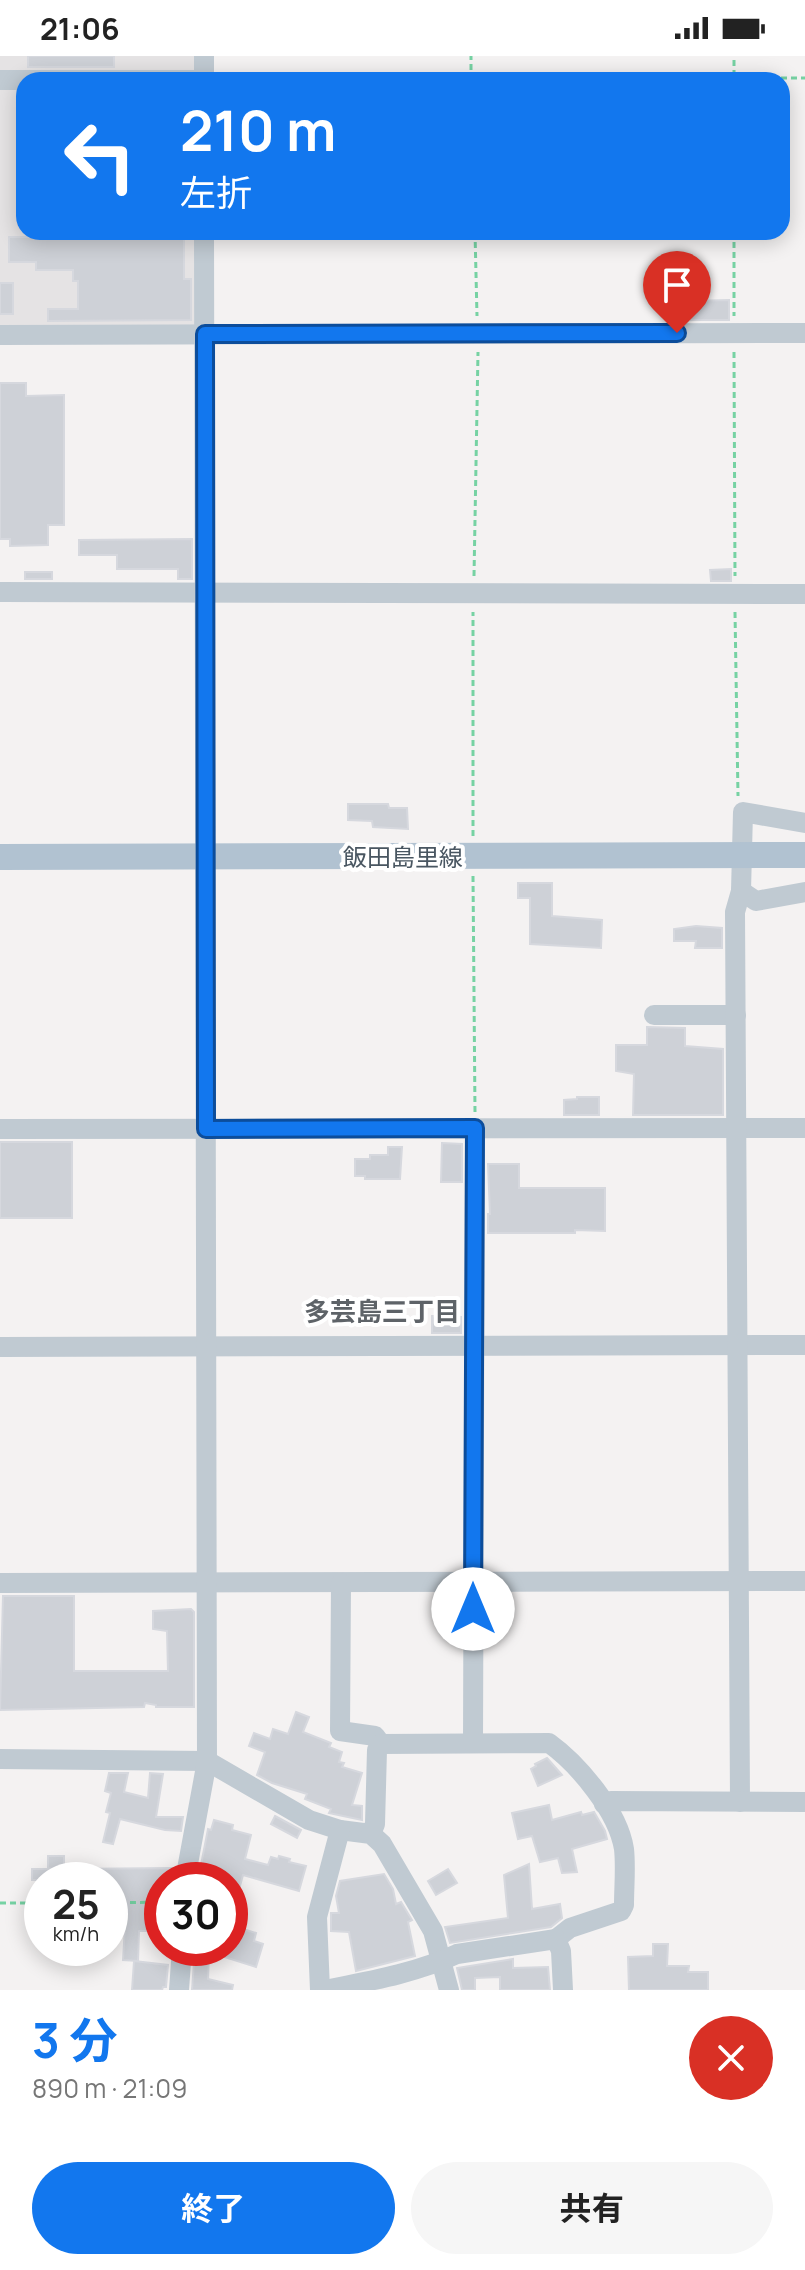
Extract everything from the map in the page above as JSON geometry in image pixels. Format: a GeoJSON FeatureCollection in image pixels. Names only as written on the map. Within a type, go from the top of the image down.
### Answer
{"type":"FeatureCollection","features":[{"type":"Feature","properties":{"kind":"main road","name":"飯田島里線"},"geometry":{"type":"LineString","coordinates":[[0,857],[805,855]]}},
{"type":"Feature","properties":{"kind":"street"},"geometry":{"type":"LineString","coordinates":[[188,1862],[207,1761],[204,240]]}},
{"type":"Feature","properties":{"kind":"street"},"geometry":{"type":"LineString","coordinates":[[0,335],[805,333]]}},
{"type":"Feature","properties":{"kind":"street"},"geometry":{"type":"LineString","coordinates":[[0,592],[805,594]]}},
{"type":"Feature","properties":{"kind":"street"},"geometry":{"type":"LineString","coordinates":[[740,1802],[735,912],[741,891],[743,812],[805,823]]}},
{"type":"Feature","properties":{"kind":"street"},"geometry":{"type":"LineString","coordinates":[[741,891],[756,901],[805,892]]}},
{"type":"Feature","properties":{"kind":"street"},"geometry":{"type":"LineString","coordinates":[[654,1015],[736,1015]]}},
{"type":"Feature","properties":{"kind":"street"},"geometry":{"type":"LineString","coordinates":[[473,1743],[475,1128]]}},
{"type":"Feature","properties":{"kind":"street"},"geometry":{"type":"LineString","coordinates":[[0,1129],[805,1128]]}},
{"type":"Feature","properties":{"kind":"street"},"geometry":{"type":"LineString","coordinates":[[0,1347],[805,1345]]}},
{"type":"Feature","properties":{"kind":"street"},"geometry":{"type":"LineString","coordinates":[[0,1583],[805,1581]]}},
{"type":"Feature","properties":{"kind":"street"},"geometry":{"type":"LineString","coordinates":[[341,1583],[340,1731],[375,1736],[381,1744]]}},
{"type":"Feature","properties":{"kind":"street"},"geometry":{"type":"LineString","coordinates":[[340,1830],[317,1917],[323,1990],[382,1979],[457,1954],[556,1939],[570,1928],[621,1911],[624,1905],[624,1847],[615,1824],[571,1759],[549,1743],[381,1744]]}},
{"type":"Feature","properties":{"kind":"street"},"geometry":{"type":"LineString","coordinates":[[371,1834],[375,1824],[377,1750],[381,1744]]}},
{"type":"Feature","properties":{"kind":"street"},"geometry":{"type":"LineString","coordinates":[[0,1759],[207,1761],[309,1820],[340,1830],[371,1834],[382,1844],[433,1931],[449,1990]]}},
{"type":"Feature","properties":{"kind":"street"},"geometry":{"type":"LineString","coordinates":[[604,1804],[611,1801],[805,1802]]}},
{"type":"Feature","properties":{"kind":"street"},"geometry":{"type":"LineString","coordinates":[[556,1939],[561,1951],[563,1990]]}},
{"type":"Feature","properties":{"kind":"street"},"geometry":{"type":"LineString","coordinates":[[179,1990],[181,1966]]}},
{"type":"Feature","properties":{"kind":"path"},"geometry":{"type":"LineString","coordinates":[[475,240],[478,334],[473,593],[475,1128]]}},
{"type":"Feature","properties":{"kind":"path"},"geometry":{"type":"LineString","coordinates":[[734,240],[738,801],[743,812]]}},
{"type":"Feature","properties":{"kind":"path"},"geometry":{"type":"LineString","coordinates":[[0,1903],[24,1903]]}},
{"type":"Feature","properties":{"kind":"shaded area"},"geometry":{"type":"Polygon","coordinates":[[[0,56],[198,56],[198,70],[16,72],[16,76],[0,76],[0,56]]]}},
{"type":"Feature","properties":{"kind":"shaded area"},"geometry":{"type":"Polygon","coordinates":[[[0,85],[16,85],[16,240],[198,240],[198,320],[194,326],[0,328],[0,85]]]}},
{"type":"Feature","properties":{"kind":"building"},"geometry":{"type":"Polygon","coordinates":[[[28,56],[114,56],[114,67],[28,67],[28,56]]]}},
{"type":"Feature","properties":{"kind":"building"},"geometry":{"type":"Polygon","coordinates":[[[9,237],[16,237],[16,240],[184,240],[184,279],[191,279],[191,320],[48,321],[48,309],[78,309],[78,281],[73,281],[73,270],[36,270],[36,262],[9,262],[9,237]]]}},
{"type":"Feature","properties":{"kind":"building"},"geometry":{"type":"Polygon","coordinates":[[[696,273],[696,292],[673,292],[673,274],[696,273]]]}},
{"type":"Feature","properties":{"kind":"building"},"geometry":{"type":"Polygon","coordinates":[[[0,283],[13,283],[13,314],[0,314],[0,283]]]}},
{"type":"Feature","properties":{"kind":"building"},"geometry":{"type":"Polygon","coordinates":[[[729,300],[729,320],[691,320],[690,301],[729,300]]]}},
{"type":"Feature","properties":{"kind":"building"},"geometry":{"type":"Polygon","coordinates":[[[0,383],[26,383],[26,396],[64,395],[64,525],[48,525],[48,545],[10,546],[10,539],[0,539],[0,383]]]}},
{"type":"Feature","properties":{"kind":"building"},"geometry":{"type":"Polygon","coordinates":[[[192,539],[192,579],[178,579],[178,569],[117,569],[117,555],[79,555],[79,540],[192,539]]]}},
{"type":"Feature","properties":{"kind":"building"},"geometry":{"type":"Polygon","coordinates":[[[731,569],[731,581],[711,581],[710,570],[731,569]]]}},
{"type":"Feature","properties":{"kind":"building"},"geometry":{"type":"Polygon","coordinates":[[[25,572],[52,572],[52,579],[25,579],[25,572]]]}},
{"type":"Feature","properties":{"kind":"building"},"geometry":{"type":"Polygon","coordinates":[[[348,804],[388,804],[389,808],[407,808],[408,829],[373,827],[372,821],[348,820],[348,804]]]}},
{"type":"Feature","properties":{"kind":"building"},"geometry":{"type":"Polygon","coordinates":[[[518,883],[552,883],[552,916],[602,920],[601,948],[530,944],[530,898],[518,898],[518,883]]]}},
{"type":"Feature","properties":{"kind":"building"},"geometry":{"type":"Polygon","coordinates":[[[696,926],[722,928],[722,948],[695,948],[696,941],[674,941],[674,929],[696,926]]]}},
{"type":"Feature","properties":{"kind":"building"},"geometry":{"type":"Polygon","coordinates":[[[647,1027],[685,1028],[685,1046],[723,1049],[723,1115],[633,1115],[634,1074],[616,1071],[616,1045],[647,1045],[647,1027]]]}},
{"type":"Feature","properties":{"kind":"building"},"geometry":{"type":"Polygon","coordinates":[[[599,1097],[599,1115],[564,1115],[564,1100],[599,1097]]]}},
{"type":"Feature","properties":{"kind":"building"},"geometry":{"type":"Polygon","coordinates":[[[0,1142],[72,1142],[72,1218],[0,1218],[0,1142]]]}},
{"type":"Feature","properties":{"kind":"building"},"geometry":{"type":"Polygon","coordinates":[[[442,1143],[462,1144],[462,1182],[441,1182],[442,1143]]]}},
{"type":"Feature","properties":{"kind":"building"},"geometry":{"type":"Polygon","coordinates":[[[388,1147],[402,1147],[400,1179],[355,1176],[355,1159],[388,1155],[388,1147]]]}},
{"type":"Feature","properties":{"kind":"building"},"geometry":{"type":"Polygon","coordinates":[[[488,1164],[519,1164],[519,1188],[605,1188],[605,1231],[488,1233],[488,1164]]]}},
{"type":"Feature","properties":{"kind":"building"},"geometry":{"type":"Polygon","coordinates":[[[432,1316],[461,1317],[461,1333],[432,1333],[432,1316]]]}},
{"type":"Feature","properties":{"kind":"building"},"geometry":{"type":"Polygon","coordinates":[[[3,1596],[74,1596],[74,1671],[168,1671],[167,1631],[153,1629],[153,1611],[191,1609],[194,1612],[194,1707],[156,1707],[145,1703],[144,1707],[0,1710],[3,1596]]]}},
{"type":"Feature","properties":{"kind":"building"},"geometry":{"type":"Polygon","coordinates":[[[296,1712],[309,1717],[303,1732],[331,1743],[329,1747],[342,1752],[339,1762],[344,1763],[342,1767],[362,1773],[352,1805],[362,1806],[362,1820],[329,1813],[331,1809],[305,1799],[307,1794],[257,1775],[265,1752],[249,1746],[254,1733],[270,1739],[273,1729],[288,1734],[296,1712]]]}},
{"type":"Feature","properties":{"kind":"building"},"geometry":{"type":"Polygon","coordinates":[[[547,1758],[562,1775],[538,1786],[531,1769],[547,1758]]]}},
{"type":"Feature","properties":{"kind":"building"},"geometry":{"type":"Polygon","coordinates":[[[109,1773],[128,1773],[124,1792],[148,1798],[150,1773],[163,1774],[156,1817],[183,1817],[181,1831],[120,1819],[113,1844],[103,1842],[110,1813],[106,1812],[111,1793],[105,1791],[109,1773]]]}},
{"type":"Feature","properties":{"kind":"building"},"geometry":{"type":"Polygon","coordinates":[[[549,1805],[552,1820],[581,1812],[582,1815],[594,1812],[605,1831],[607,1839],[572,1849],[577,1872],[562,1873],[558,1858],[540,1862],[532,1836],[518,1839],[512,1813],[549,1805]]]}},
{"type":"Feature","properties":{"kind":"building"},"geometry":{"type":"Polygon","coordinates":[[[275,1816],[301,1830],[297,1838],[271,1824],[275,1816]]]}},
{"type":"Feature","properties":{"kind":"building"},"geometry":{"type":"Polygon","coordinates":[[[214,1820],[233,1825],[232,1830],[251,1835],[245,1859],[268,1865],[271,1857],[278,1859],[279,1856],[306,1866],[299,1891],[248,1876],[248,1862],[202,1862],[208,1829],[211,1830],[214,1820]]]}},
{"type":"Feature","properties":{"kind":"building"},"geometry":{"type":"Polygon","coordinates":[[[48,1856],[64,1856],[64,1862],[48,1862],[48,1856]]]}},
{"type":"Feature","properties":{"kind":"building"},"geometry":{"type":"Polygon","coordinates":[[[529,1864],[532,1909],[560,1904],[562,1918],[551,1927],[450,1943],[445,1927],[508,1918],[504,1875],[529,1864]]]}},
{"type":"Feature","properties":{"kind":"building"},"geometry":{"type":"Polygon","coordinates":[[[128,1868],[144,1868],[144,1931],[139,1931],[138,1961],[128,1960],[128,1868]]]}},
{"type":"Feature","properties":{"kind":"building"},"geometry":{"type":"Polygon","coordinates":[[[448,1869],[457,1883],[436,1895],[428,1881],[448,1869]]]}},
{"type":"Feature","properties":{"kind":"building"},"geometry":{"type":"Polygon","coordinates":[[[384,1874],[393,1889],[396,1904],[401,1902],[412,1920],[408,1922],[415,1956],[356,1971],[349,1932],[331,1931],[331,1913],[339,1913],[336,1896],[340,1881],[384,1874]]]}},
{"type":"Feature","properties":{"kind":"building"},"geometry":{"type":"Polygon","coordinates":[[[248,1931],[256,1933],[254,1941],[263,1944],[256,1967],[248,1964],[248,1931]]]}},
{"type":"Feature","properties":{"kind":"building"},"geometry":{"type":"Polygon","coordinates":[[[653,1944],[668,1944],[667,1966],[689,1966],[688,1972],[708,1972],[708,1990],[629,1990],[628,1957],[653,1956],[653,1944]]]}},
{"type":"Feature","properties":{"kind":"building"},"geometry":{"type":"Polygon","coordinates":[[[513,1959],[513,1968],[548,1967],[550,1990],[500,1990],[500,1977],[475,1978],[475,1990],[462,1990],[457,1968],[513,1959]]]}},
{"type":"Feature","properties":{"kind":"building"},"geometry":{"type":"Polygon","coordinates":[[[134,1961],[144,1962],[144,1966],[168,1966],[166,1987],[162,1990],[132,1990],[134,1961]]]}},
{"type":"Feature","properties":{"kind":"building"},"geometry":{"type":"Polygon","coordinates":[[[194,1966],[208,1966],[208,1979],[233,1985],[232,1990],[192,1990],[194,1966]]]}},
{"type":"Feature","properties":{"kind":"district","name":"多芸島三丁目"},"geometry":{"type":"Point","coordinates":[382,1311]}},
{"type":"Feature","properties":{"kind":"route"},"geometry":{"type":"LineString","coordinates":[[473,1609],[475,1128],[206,1129],[205,334],[677,333]]}}]}
